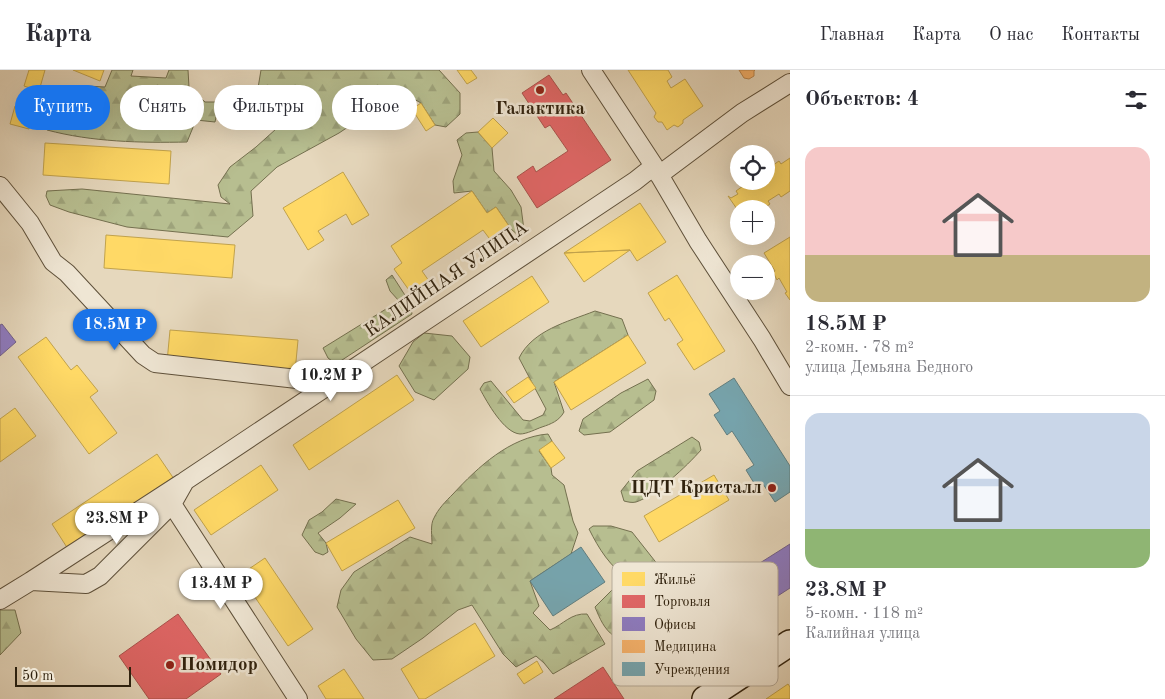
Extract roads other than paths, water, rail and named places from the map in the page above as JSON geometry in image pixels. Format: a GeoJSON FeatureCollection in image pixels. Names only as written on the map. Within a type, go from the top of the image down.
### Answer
{"type":"FeatureCollection","features":[{"type":"Feature","properties":{"kind":"main road"},"geometry":{"type":"LineString","coordinates":[[778,651],[790,643]]}},
{"type":"Feature","properties":{"kind":"main road"},"geometry":{"type":"LineString","coordinates":[[705,699],[725,686]]}},
{"type":"Feature","properties":{"kind":"street"},"geometry":{"type":"LineString","coordinates":[[591,70],[790,386]]}},
{"type":"Feature","properties":{"kind":"street","name":"КАЛИЙНАЯ УЛИЦА"},"geometry":{"type":"LineString","coordinates":[[32,581],[86,584],[100,576],[172,504],[185,481],[627,186],[656,171],[790,83]]}},
{"type":"Feature","properties":{"kind":"street"},"geometry":{"type":"LineString","coordinates":[[0,186],[30,224],[53,262],[67,273],[142,355],[155,363],[306,380],[316,393]]}},
{"type":"Feature","properties":{"kind":"street"},"geometry":{"type":"LineString","coordinates":[[0,600],[185,481]]}},
{"type":"Feature","properties":{"kind":"street"},"geometry":{"type":"LineString","coordinates":[[172,504],[298,699]]}},
{"type":"Feature","properties":{"kind":"place","name":"Галактика"},"geometry":{"type":"Point","coordinates":[540,90]}},
{"type":"Feature","properties":{"kind":"place","name":"ЦДТ Кристалл"},"geometry":{"type":"Point","coordinates":[772,488]}},
{"type":"Feature","properties":{"kind":"place","name":"Помидор"},"geometry":{"type":"Point","coordinates":[170,665]}}]}
